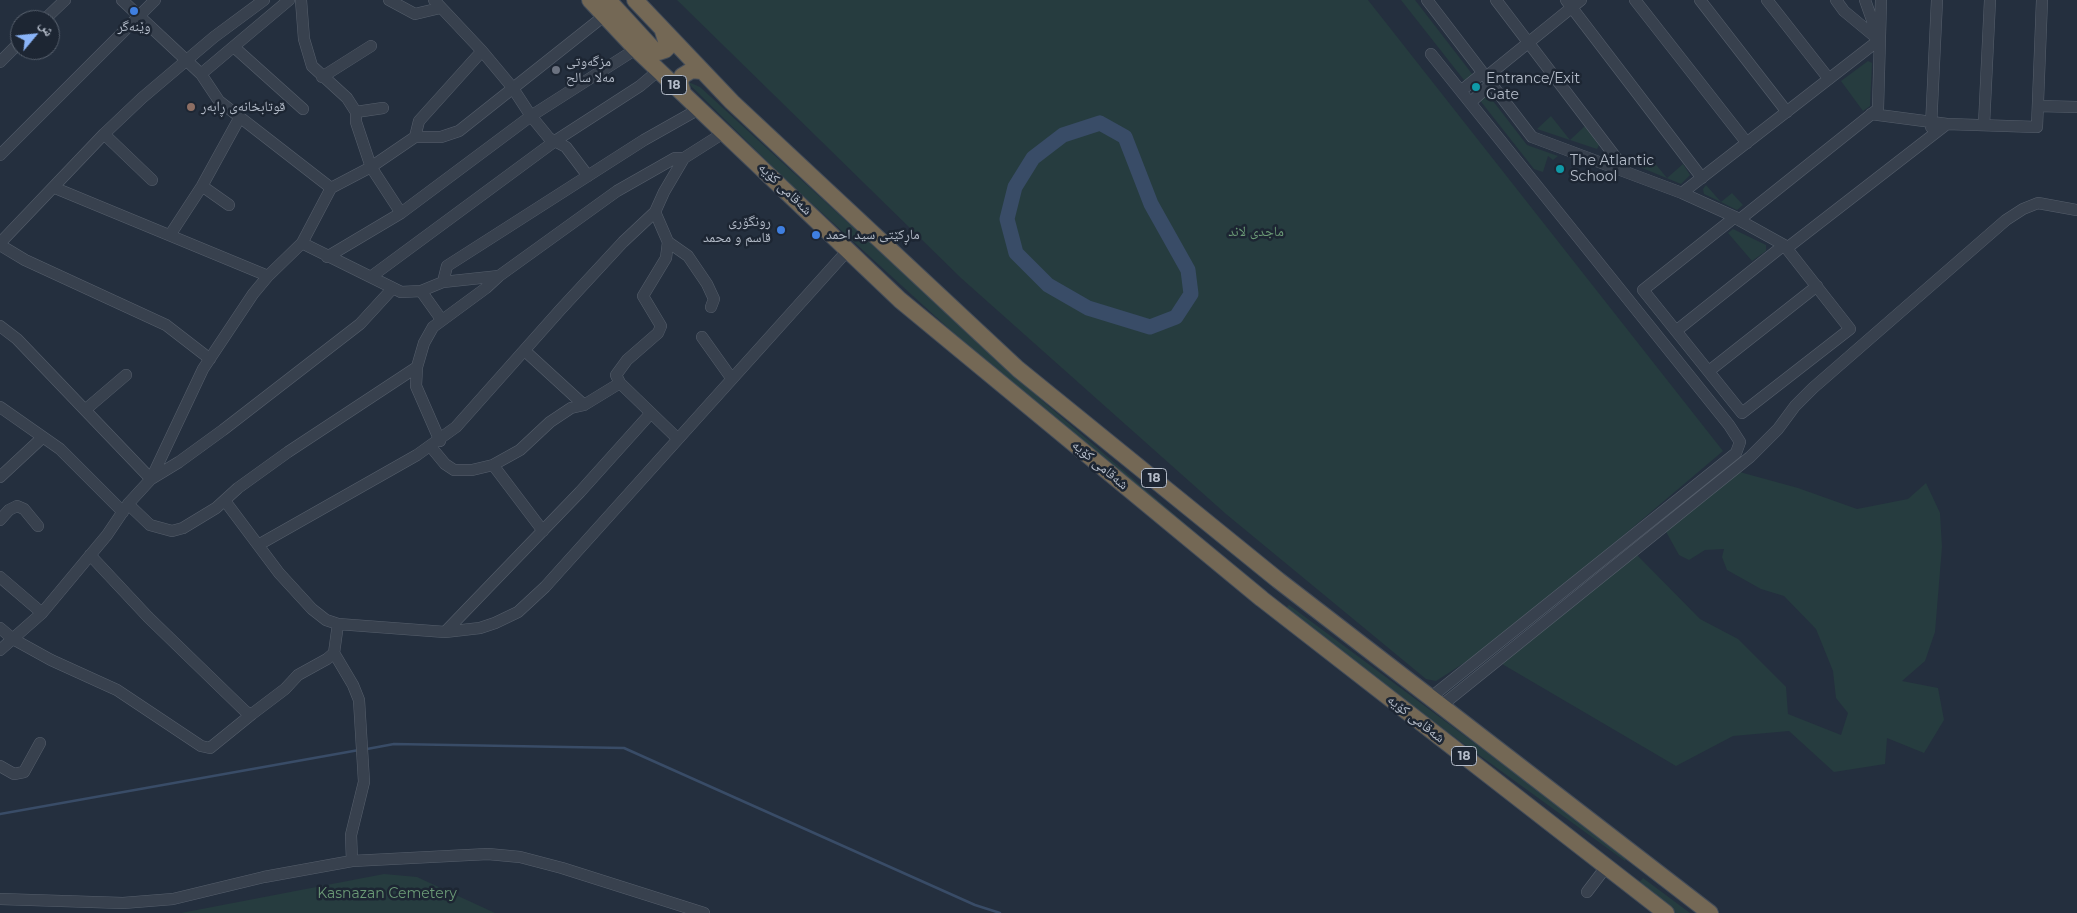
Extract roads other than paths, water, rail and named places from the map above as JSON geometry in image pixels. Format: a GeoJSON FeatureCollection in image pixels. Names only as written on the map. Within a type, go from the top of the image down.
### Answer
{"type":"FeatureCollection","features":[{"type":"Feature","properties":{"kind":"highway","name":"شەقامی کۆیە"},"geometry":{"type":"LineString","coordinates":[[590,0],[604,8],[636,49],[900,300],[1262,599],[1626,884],[1666,913]]}},
{"type":"Feature","properties":{"kind":"highway","name":"شەقامی کۆیە"},"geometry":{"type":"LineString","coordinates":[[635,0],[739,109],[1018,369],[1278,580],[1710,913]]}},
{"type":"Feature","properties":{"kind":"highway"},"geometry":{"type":"LineString","coordinates":[[604,8],[609,1],[654,50],[659,52],[665,50],[668,46],[662,30]]}},
{"type":"Feature","properties":{"kind":"highway"},"geometry":{"type":"LineString","coordinates":[[683,93],[680,82],[682,76],[692,70],[701,70]]}},
{"type":"Feature","properties":{"kind":"highway"},"geometry":{"type":"LineString","coordinates":[[1262,599],[1278,580]]}},
{"type":"Feature","properties":{"kind":"highway"},"geometry":{"type":"LineString","coordinates":[[1626,884],[1644,861]]}},
{"type":"Feature","properties":{"kind":"street"},"geometry":{"type":"LineString","coordinates":[[54,10],[65,0]]}},
{"type":"Feature","properties":{"kind":"street"},"geometry":{"type":"LineString","coordinates":[[122,0],[201,74],[219,101],[331,188]]}},
{"type":"Feature","properties":{"kind":"street"},"geometry":{"type":"LineString","coordinates":[[0,155],[155,0]]}},
{"type":"Feature","properties":{"kind":"street"},"geometry":{"type":"LineString","coordinates":[[210,359],[166,325],[25,260],[0,244],[104,134],[186,62],[264,0]]}},
{"type":"Feature","properties":{"kind":"street"},"geometry":{"type":"LineString","coordinates":[[201,74],[289,0]]}},
{"type":"Feature","properties":{"kind":"street"},"geometry":{"type":"LineString","coordinates":[[301,0],[306,52],[312,66],[347,98],[356,112],[356,122],[370,167],[401,213]]}},
{"type":"Feature","properties":{"kind":"street"},"geometry":{"type":"LineString","coordinates":[[389,0],[415,14],[437,4],[482,51],[512,87],[531,116],[549,138],[566,147],[588,176]]}},
{"type":"Feature","properties":{"kind":"street"},"geometry":{"type":"LineString","coordinates":[[1427,0],[1532,137],[1682,193],[1737,219],[1785,246],[1850,329],[1742,413],[1643,290],[1737,219],[1878,109],[1881,0]]}},
{"type":"Feature","properties":{"kind":"street"},"geometry":{"type":"LineString","coordinates":[[1496,0],[1627,172]]}},
{"type":"Feature","properties":{"kind":"street"},"geometry":{"type":"LineString","coordinates":[[1635,0],[1747,143]]}},
{"type":"Feature","properties":{"kind":"street"},"geometry":{"type":"LineString","coordinates":[[1700,0],[1787,112]]}},
{"type":"Feature","properties":{"kind":"street"},"geometry":{"type":"LineString","coordinates":[[1767,0],[1829,79]]}},
{"type":"Feature","properties":{"kind":"street"},"geometry":{"type":"LineString","coordinates":[[1836,0],[1844,11],[1879,40]]}},
{"type":"Feature","properties":{"kind":"street"},"geometry":{"type":"LineString","coordinates":[[1865,0],[1879,40]]}},
{"type":"Feature","properties":{"kind":"street"},"geometry":{"type":"LineString","coordinates":[[1927,139],[1937,0]]}},
{"type":"Feature","properties":{"kind":"street"},"geometry":{"type":"LineString","coordinates":[[1984,125],[1990,0]]}},
{"type":"Feature","properties":{"kind":"street"},"geometry":{"type":"LineString","coordinates":[[1871,114],[1947,124],[2037,127],[2042,0]]}},
{"type":"Feature","properties":{"kind":"street"},"geometry":{"type":"LineString","coordinates":[[1462,90],[1487,78],[1573,3],[1702,178]]}},
{"type":"Feature","properties":{"kind":"street"},"geometry":{"type":"LineString","coordinates":[[152,479],[210,359],[253,294],[268,276],[302,243],[331,188],[370,167],[414,137],[441,137],[460,131],[604,8]]}},
{"type":"Feature","properties":{"kind":"street"},"geometry":{"type":"LineString","coordinates":[[1682,193],[1879,40]]}},
{"type":"Feature","properties":{"kind":"street"},"geometry":{"type":"LineString","coordinates":[[322,77],[371,46]]}},
{"type":"Feature","properties":{"kind":"street"},"geometry":{"type":"LineString","coordinates":[[234,48],[304,110]]}},
{"type":"Feature","properties":{"kind":"street"},"geometry":{"type":"LineString","coordinates":[[327,258],[401,213],[531,116],[636,49]]}},
{"type":"Feature","properties":{"kind":"street"},"geometry":{"type":"LineString","coordinates":[[414,137],[419,121],[482,51]]}},
{"type":"Feature","properties":{"kind":"street"},"geometry":{"type":"LineString","coordinates":[[0,62],[10,52]]}},
{"type":"Feature","properties":{"kind":"street"},"geometry":{"type":"LineString","coordinates":[[1431,54],[1462,90],[1738,436],[1740,445],[1736,453],[1435,702]]}},
{"type":"Feature","properties":{"kind":"street"},"geometry":{"type":"LineString","coordinates":[[372,276],[555,141],[640,86],[659,70]]}},
{"type":"Feature","properties":{"kind":"street"},"geometry":{"type":"LineString","coordinates":[[1471,102],[1487,78]]}},
{"type":"Feature","properties":{"kind":"street"},"geometry":{"type":"LineString","coordinates":[[2038,106],[2077,107]]}},
{"type":"Feature","properties":{"kind":"street"},"geometry":{"type":"LineString","coordinates":[[356,112],[383,108]]}},
{"type":"Feature","properties":{"kind":"street"},"geometry":{"type":"LineString","coordinates":[[443,282],[447,266],[644,140],[699,110]]}},
{"type":"Feature","properties":{"kind":"street"},"geometry":{"type":"LineString","coordinates":[[170,236],[202,186],[240,117]]}},
{"type":"Feature","properties":{"kind":"street"},"geometry":{"type":"LineString","coordinates":[[1676,331],[1947,124]]}},
{"type":"Feature","properties":{"kind":"street"},"geometry":{"type":"LineString","coordinates":[[260,544],[436,444],[456,427],[624,242],[655,212],[664,192],[684,158],[725,132]]}},
{"type":"Feature","properties":{"kind":"street"},"geometry":{"type":"LineString","coordinates":[[104,134],[152,180]]}},
{"type":"Feature","properties":{"kind":"street"},"geometry":{"type":"LineString","coordinates":[[620,383],[584,405],[571,408],[550,422],[520,450],[493,465],[472,470],[454,470],[445,464],[416,386],[417,366],[424,343],[433,327],[441,319],[617,191],[675,158],[684,158]]}},
{"type":"Feature","properties":{"kind":"street"},"geometry":{"type":"LineString","coordinates":[[202,186],[229,205]]}},
{"type":"Feature","properties":{"kind":"street"},"geometry":{"type":"LineString","coordinates":[[55,188],[268,276]]}},
{"type":"Feature","properties":{"kind":"street"},"geometry":{"type":"LineString","coordinates":[[1435,702],[1750,457],[1778,429],[1795,406],[1813,388],[2006,220],[2023,209],[2038,203],[2077,210]]}},
{"type":"Feature","properties":{"kind":"street"},"geometry":{"type":"LineString","coordinates":[[655,212],[668,242],[666,258],[643,296],[661,326],[658,333],[627,360],[616,375],[620,383],[678,439]]}},
{"type":"Feature","properties":{"kind":"street"},"geometry":{"type":"LineString","coordinates":[[668,242],[688,256],[698,269],[714,299],[712,307]]}},
{"type":"Feature","properties":{"kind":"street"},"geometry":{"type":"LineString","coordinates":[[302,243],[327,258],[372,276],[402,292],[421,291],[443,282],[499,276]]}},
{"type":"Feature","properties":{"kind":"street"},"geometry":{"type":"LineString","coordinates":[[225,500],[260,544],[279,573],[312,609],[326,620],[338,624],[445,632],[480,628],[495,623],[518,612],[532,600],[848,250]]}},
{"type":"Feature","properties":{"kind":"street"},"geometry":{"type":"LineString","coordinates":[[1708,371],[1817,286]]}},
{"type":"Feature","properties":{"kind":"street"},"geometry":{"type":"LineString","coordinates":[[0,650],[42,613],[107,535],[126,508],[152,479],[194,452],[360,324],[393,288]]}},
{"type":"Feature","properties":{"kind":"street"},"geometry":{"type":"LineString","coordinates":[[421,291],[441,319]]}},
{"type":"Feature","properties":{"kind":"street"},"geometry":{"type":"LineString","coordinates":[[0,326],[17,338],[152,479]]}},
{"type":"Feature","properties":{"kind":"street"},"geometry":{"type":"LineString","coordinates":[[702,337],[732,379]]}},
{"type":"Feature","properties":{"kind":"street"},"geometry":{"type":"LineString","coordinates":[[525,351],[584,405]]}},
{"type":"Feature","properties":{"kind":"street"},"geometry":{"type":"LineString","coordinates":[[0,407],[60,448],[126,508],[150,525],[172,531],[200,520],[288,452],[417,366]]}},
{"type":"Feature","properties":{"kind":"street"},"geometry":{"type":"LineString","coordinates":[[85,410],[126,375]]}},
{"type":"Feature","properties":{"kind":"street"},"geometry":{"type":"LineString","coordinates":[[445,632],[543,531],[652,413]]}},
{"type":"Feature","properties":{"kind":"street"},"geometry":{"type":"LineString","coordinates":[[0,477],[43,436]]}},
{"type":"Feature","properties":{"kind":"street"},"geometry":{"type":"LineString","coordinates":[[493,465],[543,531]]}},
{"type":"Feature","properties":{"kind":"street"},"geometry":{"type":"LineString","coordinates":[[0,520],[9,510],[17,506],[24,510],[38,526]]}},
{"type":"Feature","properties":{"kind":"street"},"geometry":{"type":"LineString","coordinates":[[90,555],[148,618],[246,712],[252,714]]}},
{"type":"Feature","properties":{"kind":"street"},"geometry":{"type":"LineString","coordinates":[[0,577],[42,613]]}},
{"type":"Feature","properties":{"kind":"street"},"geometry":{"type":"LineString","coordinates":[[0,628],[13,639],[51,660],[117,690],[200,746],[210,748],[285,689],[298,675],[327,660],[334,653],[338,624]]}},
{"type":"Feature","properties":{"kind":"street"},"geometry":{"type":"LineString","coordinates":[[334,653],[353,685],[359,700],[364,782],[351,835],[352,861]]}},
{"type":"Feature","properties":{"kind":"street"},"geometry":{"type":"LineString","coordinates":[[0,766],[14,774],[24,772],[40,743]]}},
{"type":"Feature","properties":{"kind":"street"},"geometry":{"type":"LineString","coordinates":[[0,899],[123,903],[174,899],[264,877],[352,861],[488,854],[520,857],[562,868],[704,913]]}},
{"type":"Feature","properties":{"kind":"street"},"geometry":{"type":"LineString","coordinates":[[1588,892],[1606,867]]}},
{"type":"Feature","properties":{"kind":"waterway"},"geometry":{"type":"LineString","coordinates":[[1100,123],[1125,137],[1151,204],[1188,270],[1191,294],[1176,317],[1150,327],[1088,308],[1048,285],[1016,253],[1007,219],[1015,187],[1033,158],[1063,135],[1100,123]]}},
{"type":"Feature","properties":{"kind":"waterway"},"geometry":{"type":"LineString","coordinates":[[367,749],[394,744],[624,748],[975,905],[1000,913]]}},
{"type":"Feature","properties":{"kind":"waterway"},"geometry":{"type":"LineString","coordinates":[[0,814],[359,750]]}},
{"type":"Feature","properties":{"kind":"place","name":"وێنەگر"},"geometry":{"type":"Point","coordinates":[134,11]}},
{"type":"Feature","properties":{"kind":"place","name":"مزگەوتی مەلا سالح"},"geometry":{"type":"Point","coordinates":[556,70]}},
{"type":"Feature","properties":{"kind":"place","name":"Entrance/Exit Gate"},"geometry":{"type":"Point","coordinates":[1476,87]}},
{"type":"Feature","properties":{"kind":"place","name":"قوتابخانەی ڕابەر"},"geometry":{"type":"Point","coordinates":[191,107]}},
{"type":"Feature","properties":{"kind":"place","name":"The Atlantic School"},"geometry":{"type":"Point","coordinates":[1560,169]}},
{"type":"Feature","properties":{"kind":"place","name":"رونگۆری قاسم و محمد"},"geometry":{"type":"Point","coordinates":[781,230]}},
{"type":"Feature","properties":{"kind":"place","name":"ماڕکێتی سید احمد"},"geometry":{"type":"Point","coordinates":[816,235]}},
{"type":"Feature","properties":{"kind":"park label","name":"ماجدی لاند"},"geometry":{"type":"Point","coordinates":[1256,232]}},
{"type":"Feature","properties":{"kind":"park label","name":"Kasnazan Cemetery"},"geometry":{"type":"Point","coordinates":[387,894]}}]}
